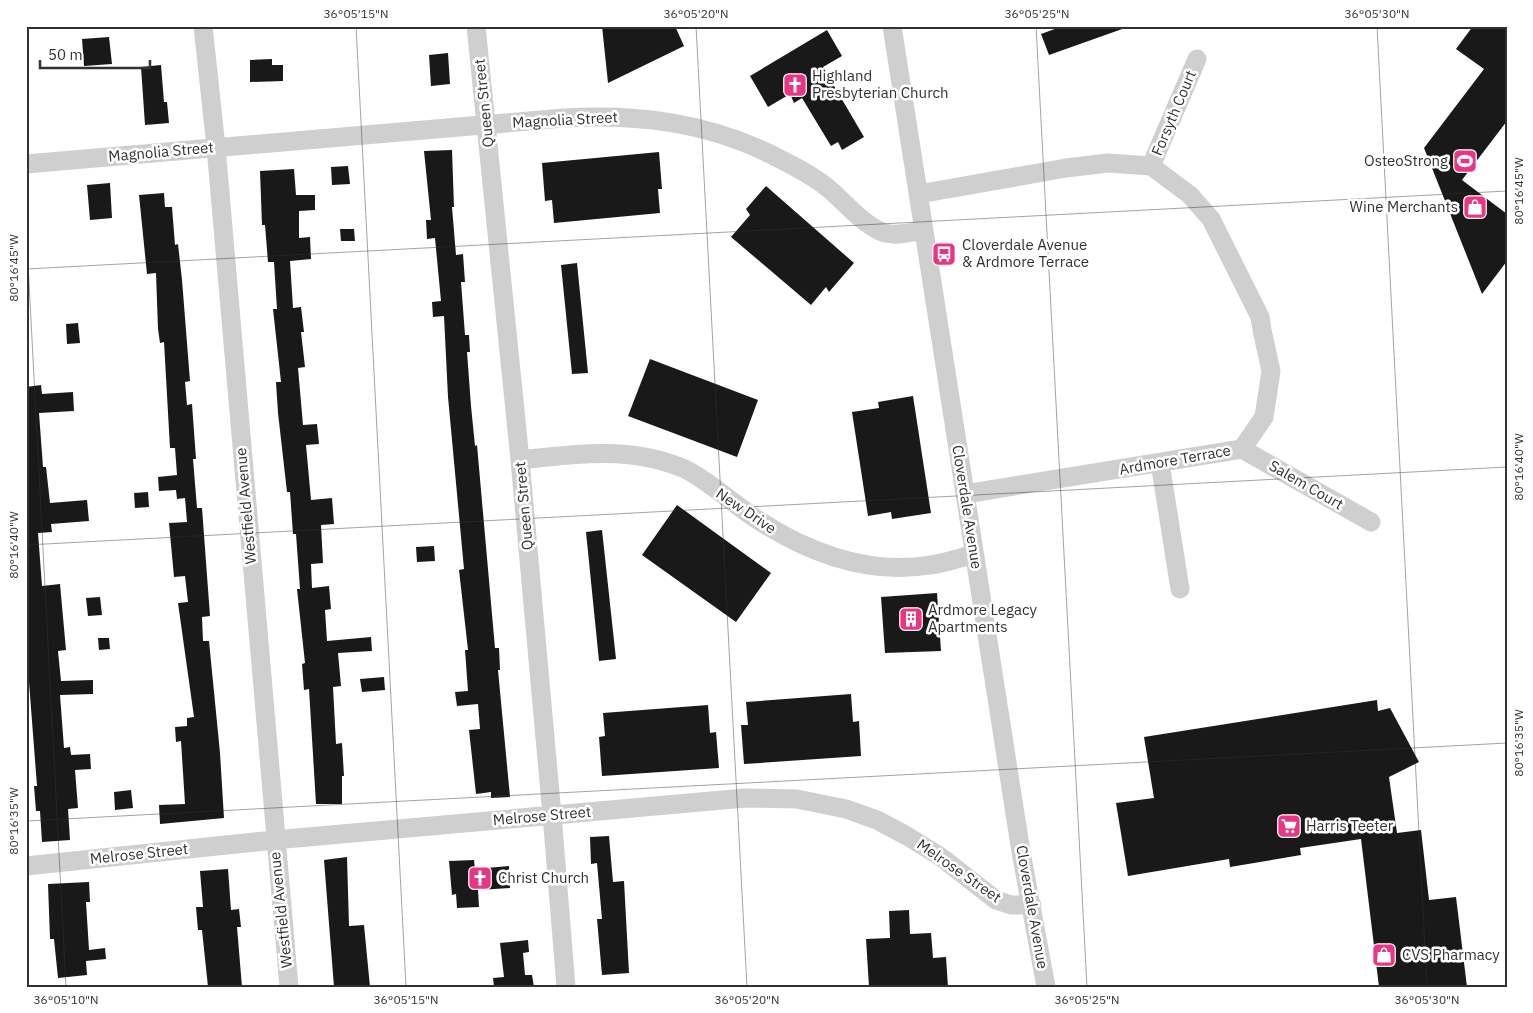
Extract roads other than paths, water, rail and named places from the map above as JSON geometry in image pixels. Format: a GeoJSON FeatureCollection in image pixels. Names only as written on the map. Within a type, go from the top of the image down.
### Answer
{"type":"FeatureCollection","features":[{"type":"Feature","properties":{"kind":"street","name":"Westfield Avenue"},"geometry":{"type":"LineString","coordinates":[[203,26],[216,147],[274,840],[289,987]]}},
{"type":"Feature","properties":{"kind":"street","name":"Queen Street"},"geometry":{"type":"LineString","coordinates":[[476,26],[520,460],[566,987]]}},
{"type":"Feature","properties":{"kind":"street","name":"Cloverdale Avenue"},"geometry":{"type":"LineString","coordinates":[[892,26],[974,554],[1046,987]]}},
{"type":"Feature","properties":{"kind":"street","name":"Forsyth Court"},"geometry":{"type":"LineString","coordinates":[[1151,166],[1197,59]]}},
{"type":"Feature","properties":{"kind":"street","name":"Magnolia Street"},"geometry":{"type":"LineString","coordinates":[[26,164],[487,124],[604,116],[669,120],[716,132],[773,156],[828,188],[860,217],[883,232],[902,234],[924,230]]}},
{"type":"Feature","properties":{"kind":"street"},"geometry":{"type":"LineString","coordinates":[[919,194],[1066,168],[1108,164],[1151,166]]}},
{"type":"Feature","properties":{"kind":"street","name":"Ardmore Terrace"},"geometry":{"type":"LineString","coordinates":[[965,494],[1242,449],[1264,417],[1271,371],[1260,317],[1211,219],[1190,195],[1151,166]]}},
{"type":"Feature","properties":{"kind":"street","name":"Salem Court"},"geometry":{"type":"LineString","coordinates":[[1242,449],[1371,522]]}},
{"type":"Feature","properties":{"kind":"street","name":"New Drive"},"geometry":{"type":"LineString","coordinates":[[520,460],[607,452],[634,454],[682,467],[781,534],[804,547],[846,561],[883,566],[910,567],[930,565],[974,554]]}},
{"type":"Feature","properties":{"kind":"street"},"geometry":{"type":"LineString","coordinates":[[1160,463],[1180,589]]}},
{"type":"Feature","properties":{"kind":"street","name":"Melrose Street"},"geometry":{"type":"LineString","coordinates":[[26,866],[274,840],[745,798],[780,798],[846,809],[876,820],[941,857],[996,900],[1011,905],[1032,905]]}},
{"type":"Feature","properties":{"kind":"place","name":"Highland Presbyterian Church"},"geometry":{"type":"Point","coordinates":[795,85]}},
{"type":"Feature","properties":{"kind":"place","name":"OsteoStrong"},"geometry":{"type":"Point","coordinates":[1465,161]}},
{"type":"Feature","properties":{"kind":"place","name":"Wine Merchants"},"geometry":{"type":"Point","coordinates":[1475,207]}},
{"type":"Feature","properties":{"kind":"place","name":"Cloverdale Avenue & Ardmore Terrace"},"geometry":{"type":"Point","coordinates":[944,254]}},
{"type":"Feature","properties":{"kind":"place","name":"Ardmore Legacy Apartments"},"geometry":{"type":"Point","coordinates":[911,619]}},
{"type":"Feature","properties":{"kind":"place","name":"Harris Teeter"},"geometry":{"type":"Point","coordinates":[1289,826]}},
{"type":"Feature","properties":{"kind":"place","name":"Christ Church"},"geometry":{"type":"Point","coordinates":[480,878]}},
{"type":"Feature","properties":{"kind":"place","name":"CVS Pharmacy"},"geometry":{"type":"Point","coordinates":[1384,955]}}]}
